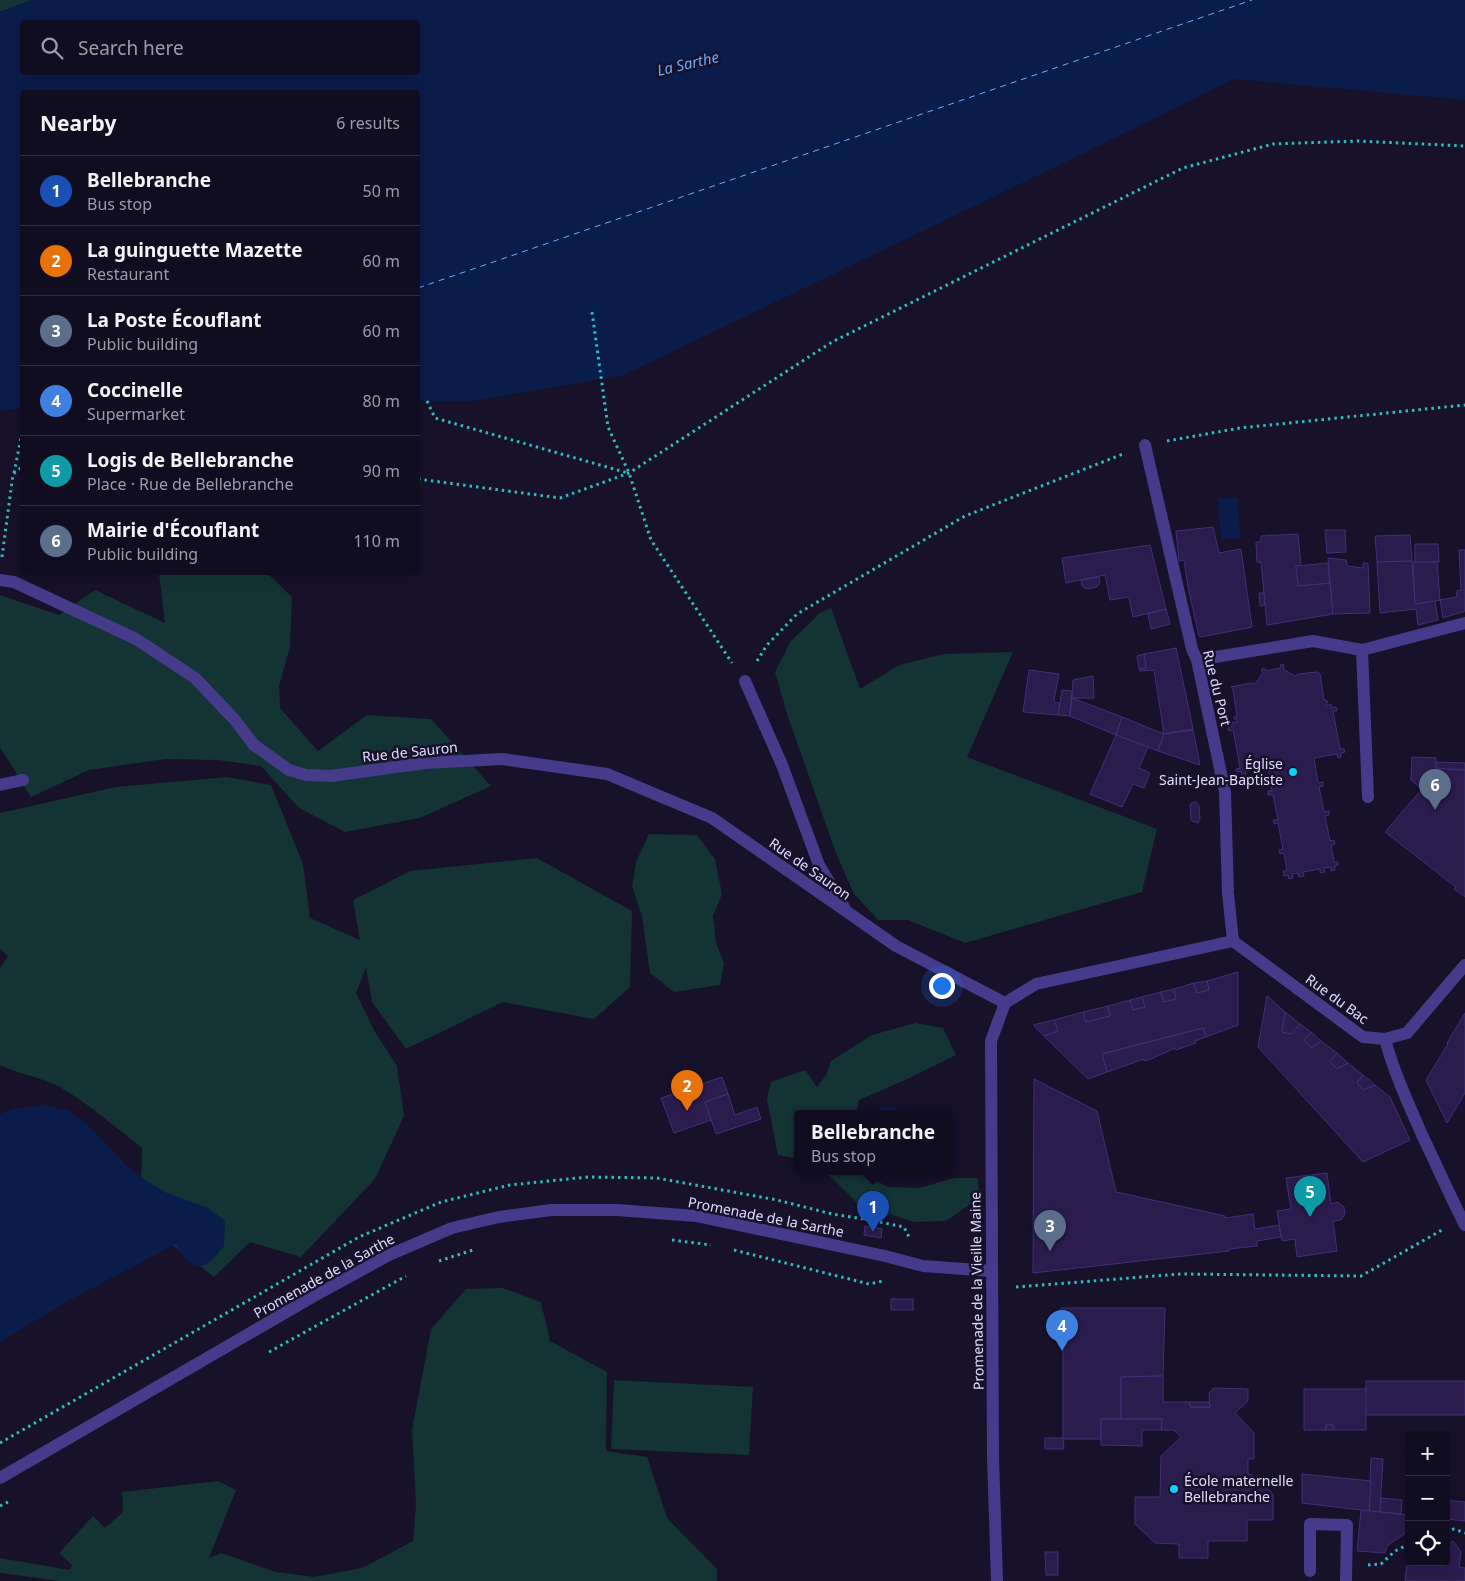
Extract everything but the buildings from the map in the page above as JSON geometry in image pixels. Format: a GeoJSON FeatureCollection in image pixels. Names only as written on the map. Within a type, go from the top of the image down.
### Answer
{"type":"FeatureCollection","features":[{"type":"Feature","properties":{"kind":"street","name":"Rue du Port"},"geometry":{"type":"LineString","coordinates":[[1145,445],[1192,649],[1197,660],[1225,792],[1228,893],[1233,941]]}},
{"type":"Feature","properties":{"kind":"street","name":"Rue de Sauron"},"geometry":{"type":"LineString","coordinates":[[0,580],[14,582],[136,639],[188,673],[235,720],[254,746],[289,770],[306,775],[331,776],[425,763],[502,759],[607,774],[712,818],[896,946],[1005,1003]]}},
{"type":"Feature","properties":{"kind":"street"},"geometry":{"type":"LineString","coordinates":[[1197,660],[1314,641],[1362,650],[1465,623]]}},
{"type":"Feature","properties":{"kind":"street"},"geometry":{"type":"LineString","coordinates":[[1362,650],[1368,797]]}},
{"type":"Feature","properties":{"kind":"street"},"geometry":{"type":"LineString","coordinates":[[745,682],[782,765],[819,865],[848,914]]}},
{"type":"Feature","properties":{"kind":"street"},"geometry":{"type":"LineString","coordinates":[[0,785],[23,780]]}},
{"type":"Feature","properties":{"kind":"street"},"geometry":{"type":"LineString","coordinates":[[1005,1003],[1036,984],[1233,941]]}},
{"type":"Feature","properties":{"kind":"street","name":"Rue du Bac"},"geometry":{"type":"LineString","coordinates":[[1233,941],[1363,1037],[1385,1039],[1407,1033],[1465,964]]}},
{"type":"Feature","properties":{"kind":"street","name":"Promenade de la Vieille Maine"},"geometry":{"type":"LineString","coordinates":[[997,1581],[993,1457],[991,1041],[1005,1003]]}},
{"type":"Feature","properties":{"kind":"street"},"geometry":{"type":"LineString","coordinates":[[1385,1039],[1392,1064],[1404,1094],[1463,1222]]}},
{"type":"Feature","properties":{"kind":"street","name":"Promenade de la Sarthe"},"geometry":{"type":"LineString","coordinates":[[0,1478],[314,1296],[389,1255],[452,1228],[499,1217],[551,1210],[617,1210],[696,1216],[885,1256],[923,1266],[991,1271]]}},
{"type":"Feature","properties":{"kind":"street"},"geometry":{"type":"LineString","coordinates":[[1310,1571],[1310,1524],[1347,1525],[1346,1581]]}},
{"type":"Feature","properties":{"kind":"path"},"geometry":{"type":"LineString","coordinates":[[420,479],[560,498],[629,473],[832,342],[1182,168],[1273,144],[1357,141],[1465,146]]}},
{"type":"Feature","properties":{"kind":"path"},"geometry":{"type":"LineString","coordinates":[[592,312],[608,427],[629,473],[651,540],[745,682],[768,645],[797,614],[965,516],[1145,445],[1240,428],[1465,405]]}},
{"type":"Feature","properties":{"kind":"path"},"geometry":{"type":"LineString","coordinates":[[427,401],[435,418],[629,473]]}},
{"type":"Feature","properties":{"kind":"path"},"geometry":{"type":"LineString","coordinates":[[1,566],[13,474],[20,442]]}},
{"type":"Feature","properties":{"kind":"path"},"geometry":{"type":"LineString","coordinates":[[13,474],[20,469]]}},
{"type":"Feature","properties":{"kind":"path"},"geometry":{"type":"LineString","coordinates":[[0,1444],[360,1237],[441,1202],[510,1185],[588,1177],[657,1178],[778,1200],[832,1214],[904,1227],[923,1266]]}},
{"type":"Feature","properties":{"kind":"path"},"geometry":{"type":"LineString","coordinates":[[993,1288],[1181,1274],[1361,1276],[1463,1222]]}},
{"type":"Feature","properties":{"kind":"path"},"geometry":{"type":"LineString","coordinates":[[668,1239],[717,1246]]}},
{"type":"Feature","properties":{"kind":"path"},"geometry":{"type":"LineString","coordinates":[[437,1262],[484,1246]]}},
{"type":"Feature","properties":{"kind":"path"},"geometry":{"type":"LineString","coordinates":[[727,1249],[868,1284],[886,1280]]}},
{"type":"Feature","properties":{"kind":"path"},"geometry":{"type":"LineString","coordinates":[[263,1356],[410,1274]]}},
{"type":"Feature","properties":{"kind":"path"},"geometry":{"type":"LineString","coordinates":[[0,1506],[8,1502]]}},
{"type":"Feature","properties":{"kind":"path"},"geometry":{"type":"LineString","coordinates":[[1450,1530],[1454,1529],[1465,1533]]}},
{"type":"Feature","properties":{"kind":"path"},"geometry":{"type":"LineString","coordinates":[[1346,1566],[1381,1564],[1395,1551],[1405,1546]]}},
{"type":"Feature","properties":{"kind":"green space"},"geometry":{"type":"Polygon","coordinates":[[[0,0],[32,0],[0,12],[0,0]]]}},
{"type":"Feature","properties":{"kind":"green space"},"geometry":{"type":"Polygon","coordinates":[[[159,575],[269,575],[292,597],[290,648],[279,685],[280,708],[318,751],[367,715],[431,719],[491,786],[420,818],[345,832],[299,808],[261,766],[218,760],[165,759],[89,770],[31,797],[0,747],[0,595],[59,615],[95,590],[165,623],[159,575]]]}},
{"type":"Feature","properties":{"kind":"green space"},"geometry":{"type":"Polygon","coordinates":[[[831,608],[860,689],[899,665],[944,654],[1013,652],[967,757],[1157,829],[1142,892],[965,943],[908,920],[878,920],[854,894],[836,853],[788,717],[775,672],[791,641],[820,613],[831,608]]]}},
{"type":"Feature","properties":{"kind":"green space"},"geometry":{"type":"Polygon","coordinates":[[[227,777],[271,785],[303,864],[310,918],[360,940],[353,900],[410,871],[537,858],[632,911],[630,987],[594,1019],[503,1002],[406,1049],[372,1002],[366,968],[356,993],[375,1032],[397,1066],[404,1116],[375,1179],[301,1257],[250,1242],[214,1277],[140,1220],[142,1148],[91,1108],[58,1086],[0,1065],[0,968],[8,956],[0,949],[0,813],[116,787],[227,777]]]}},
{"type":"Feature","properties":{"kind":"green space"},"geometry":{"type":"Polygon","coordinates":[[[649,834],[697,835],[715,859],[722,894],[713,916],[716,943],[724,963],[720,985],[674,992],[650,973],[642,917],[632,886],[636,862],[649,834]]]}},
{"type":"Feature","properties":{"kind":"green space"},"geometry":{"type":"Polygon","coordinates":[[[916,1023],[943,1028],[956,1055],[859,1100],[857,1110],[794,1110],[794,1158],[778,1155],[767,1099],[771,1082],[805,1070],[817,1087],[826,1075],[831,1061],[872,1035],[916,1023]]]}},
{"type":"Feature","properties":{"kind":"green space"},"geometry":{"type":"Polygon","coordinates":[[[829,1175],[867,1175],[887,1187],[919,1188],[954,1178],[978,1178],[979,1198],[946,1221],[913,1222],[857,1203],[829,1175]]]}},
{"type":"Feature","properties":{"kind":"green space"},"geometry":{"type":"Polygon","coordinates":[[[503,1288],[541,1302],[550,1341],[607,1372],[606,1451],[647,1457],[667,1518],[717,1569],[717,1581],[60,1581],[0,1573],[0,1558],[70,1570],[72,1565],[59,1553],[93,1516],[105,1528],[123,1512],[122,1492],[218,1481],[236,1490],[209,1558],[221,1553],[276,1572],[314,1577],[362,1568],[413,1541],[416,1505],[412,1430],[431,1329],[466,1289],[503,1288]]]}},
{"type":"Feature","properties":{"kind":"green space"},"geometry":{"type":"Polygon","coordinates":[[[614,1380],[753,1387],[749,1455],[611,1449],[614,1380]]]}},
{"type":"Feature","properties":{"kind":"water","name":"La Sarthe"},"geometry":{"type":"Polygon","coordinates":[[[32,0],[1465,0],[1465,100],[1234,79],[624,375],[474,401],[420,401],[420,90],[20,90],[20,408],[0,411],[0,12],[32,0]]]}},
{"type":"Feature","properties":{"kind":"water"},"geometry":{"type":"Polygon","coordinates":[[[1237,497],[1241,538],[1221,540],[1218,499],[1237,497]]]}},
{"type":"Feature","properties":{"kind":"water"},"geometry":{"type":"Polygon","coordinates":[[[43,1105],[67,1110],[89,1126],[128,1167],[148,1182],[167,1193],[208,1208],[225,1221],[224,1246],[207,1264],[202,1266],[188,1260],[176,1244],[70,1300],[3,1340],[0,1344],[0,1114],[13,1109],[43,1105]]]}},
{"type":"Feature","properties":{"kind":"water"},"geometry":{"type":"Polygon","coordinates":[[[890,1106],[899,1110],[878,1110],[890,1106]]]}},
{"type":"Feature","properties":{"kind":"ferry route"},"geometry":{"type":"LineString","coordinates":[[420,287],[1252,0]]}},
{"type":"Feature","properties":{"kind":"place","name":"Église Saint-Jean-Baptiste"},"geometry":{"type":"Point","coordinates":[1293,772]}},
{"type":"Feature","properties":{"kind":"place","name":"Mairie d'Écouflant"},"geometry":{"type":"Point","coordinates":[1435,810]}},
{"type":"Feature","properties":{"kind":"place","name":"La guinguette Mazette"},"geometry":{"type":"Point","coordinates":[687,1111]}},
{"type":"Feature","properties":{"kind":"place","name":"Logis de Bellebranche"},"geometry":{"type":"Point","coordinates":[1310,1217]}},
{"type":"Feature","properties":{"kind":"place","name":"Bellebranche"},"geometry":{"type":"Point","coordinates":[873,1232]}},
{"type":"Feature","properties":{"kind":"place","name":"La Poste Écouflant"},"geometry":{"type":"Point","coordinates":[1050,1251]}},
{"type":"Feature","properties":{"kind":"place","name":"Coccinelle"},"geometry":{"type":"Point","coordinates":[1062,1351]}},
{"type":"Feature","properties":{"kind":"place","name":"École maternelle Bellebranche"},"geometry":{"type":"Point","coordinates":[1174,1489]}}]}
